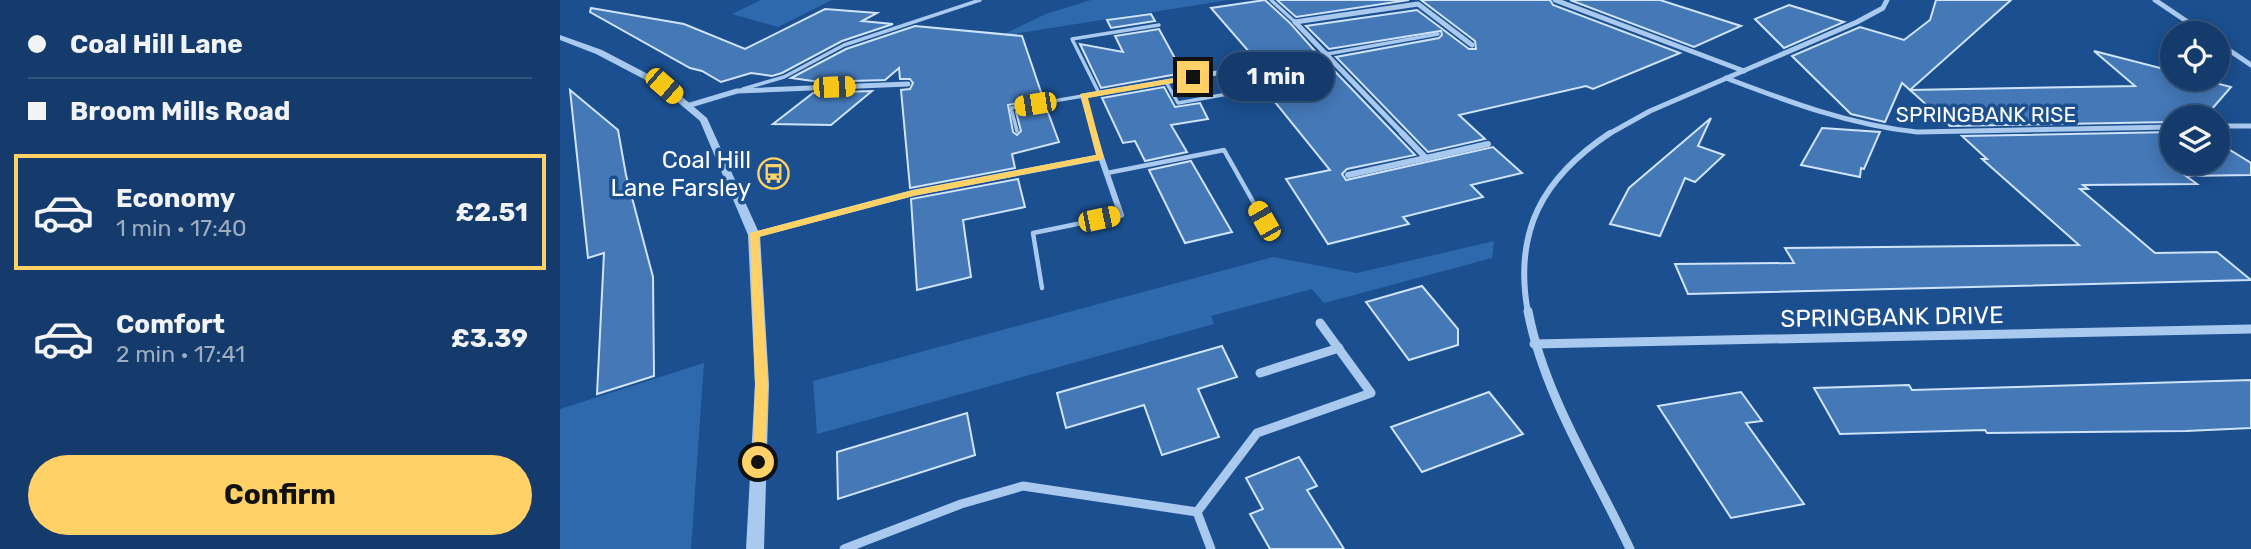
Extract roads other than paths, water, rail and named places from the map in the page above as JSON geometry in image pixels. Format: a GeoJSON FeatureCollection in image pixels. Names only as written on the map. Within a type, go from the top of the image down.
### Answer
{"type":"FeatureCollection","features":[{"type":"Feature","properties":{"kind":"street"},"geometry":{"type":"LineString","coordinates":[[1555,0],[1744,71]]}},
{"type":"Feature","properties":{"kind":"street"},"geometry":{"type":"LineString","coordinates":[[1630,549],[1552,389],[1534,344],[1525,306],[1524,245],[1541,198],[1569,160],[1644,112],[1857,22],[1883,8],[1887,0]]}},
{"type":"Feature","properties":{"kind":"street"},"geometry":{"type":"LineString","coordinates":[[2155,0],[2186,21]]}},
{"type":"Feature","properties":{"kind":"street"},"geometry":{"type":"LineString","coordinates":[[1295,22],[1418,4],[1472,45]]}},
{"type":"Feature","properties":{"kind":"street"},"geometry":{"type":"LineString","coordinates":[[1295,22],[1426,158]]}},
{"type":"Feature","properties":{"kind":"street"},"geometry":{"type":"LineString","coordinates":[[560,37],[598,52],[664,86],[704,120],[754,235],[762,384],[755,549]]}},
{"type":"Feature","properties":{"kind":"street"},"geometry":{"type":"LineString","coordinates":[[2230,51],[2251,65]]}},
{"type":"Feature","properties":{"kind":"street"},"geometry":{"type":"LineString","coordinates":[[1121,215],[1083,96],[1327,54]]}},
{"type":"Feature","properties":{"kind":"street","name":"SPRINGBANK RISE"},"geometry":{"type":"LineString","coordinates":[[1726,78],[1826,116],[1881,130],[1917,132],[2160,127]]}},
{"type":"Feature","properties":{"kind":"street"},"geometry":{"type":"LineString","coordinates":[[687,106],[737,91],[908,84]]}},
{"type":"Feature","properties":{"kind":"street"},"geometry":{"type":"LineString","coordinates":[[2230,127],[2251,126]]}},
{"type":"Feature","properties":{"kind":"street"},"geometry":{"type":"LineString","coordinates":[[1348,175],[1488,144]]}},
{"type":"Feature","properties":{"kind":"street"},"geometry":{"type":"LineString","coordinates":[[754,235],[913,193],[1101,157]]}},
{"type":"Feature","properties":{"kind":"street"},"geometry":{"type":"LineString","coordinates":[[1197,512],[1257,433],[1371,393],[1320,323]]}},
{"type":"Feature","properties":{"kind":"street","name":"SPRINGBANK DRIVE"},"geometry":{"type":"LineString","coordinates":[[1534,344],[2251,329]]}},
{"type":"Feature","properties":{"kind":"street"},"geometry":{"type":"LineString","coordinates":[[1260,373],[1339,348]]}},
{"type":"Feature","properties":{"kind":"street"},"geometry":{"type":"LineString","coordinates":[[844,549],[961,504],[1023,486],[1197,512]]}},
{"type":"Feature","properties":{"kind":"street"},"geometry":{"type":"LineString","coordinates":[[1197,512],[1212,549]]}},
{"type":"Feature","properties":{"kind":"lane"},"geometry":{"type":"LineString","coordinates":[[737,91],[783,77],[844,45],[979,0]]}},
{"type":"Feature","properties":{"kind":"lane"},"geometry":{"type":"LineString","coordinates":[[1271,0],[1295,22]]}},
{"type":"Feature","properties":{"kind":"lane"},"geometry":{"type":"LineString","coordinates":[[1099,93],[1072,39],[1159,25]]}},
{"type":"Feature","properties":{"kind":"lane"},"geometry":{"type":"LineString","coordinates":[[1327,54],[1438,34]]}},
{"type":"Feature","properties":{"kind":"lane"},"geometry":{"type":"LineString","coordinates":[[1166,82],[1178,103],[1233,93]]}},
{"type":"Feature","properties":{"kind":"lane"},"geometry":{"type":"LineString","coordinates":[[1017,131],[1011,108],[1083,96]]}},
{"type":"Feature","properties":{"kind":"lane"},"geometry":{"type":"LineString","coordinates":[[1107,173],[1224,150],[1264,221]]}},
{"type":"Feature","properties":{"kind":"lane"},"geometry":{"type":"LineString","coordinates":[[1042,288],[1033,233],[1121,215]]}},
{"type":"Feature","properties":{"kind":"place","name":"Coal Hill Lane Farsley"},"geometry":{"type":"Point","coordinates":[774,174]}}]}
